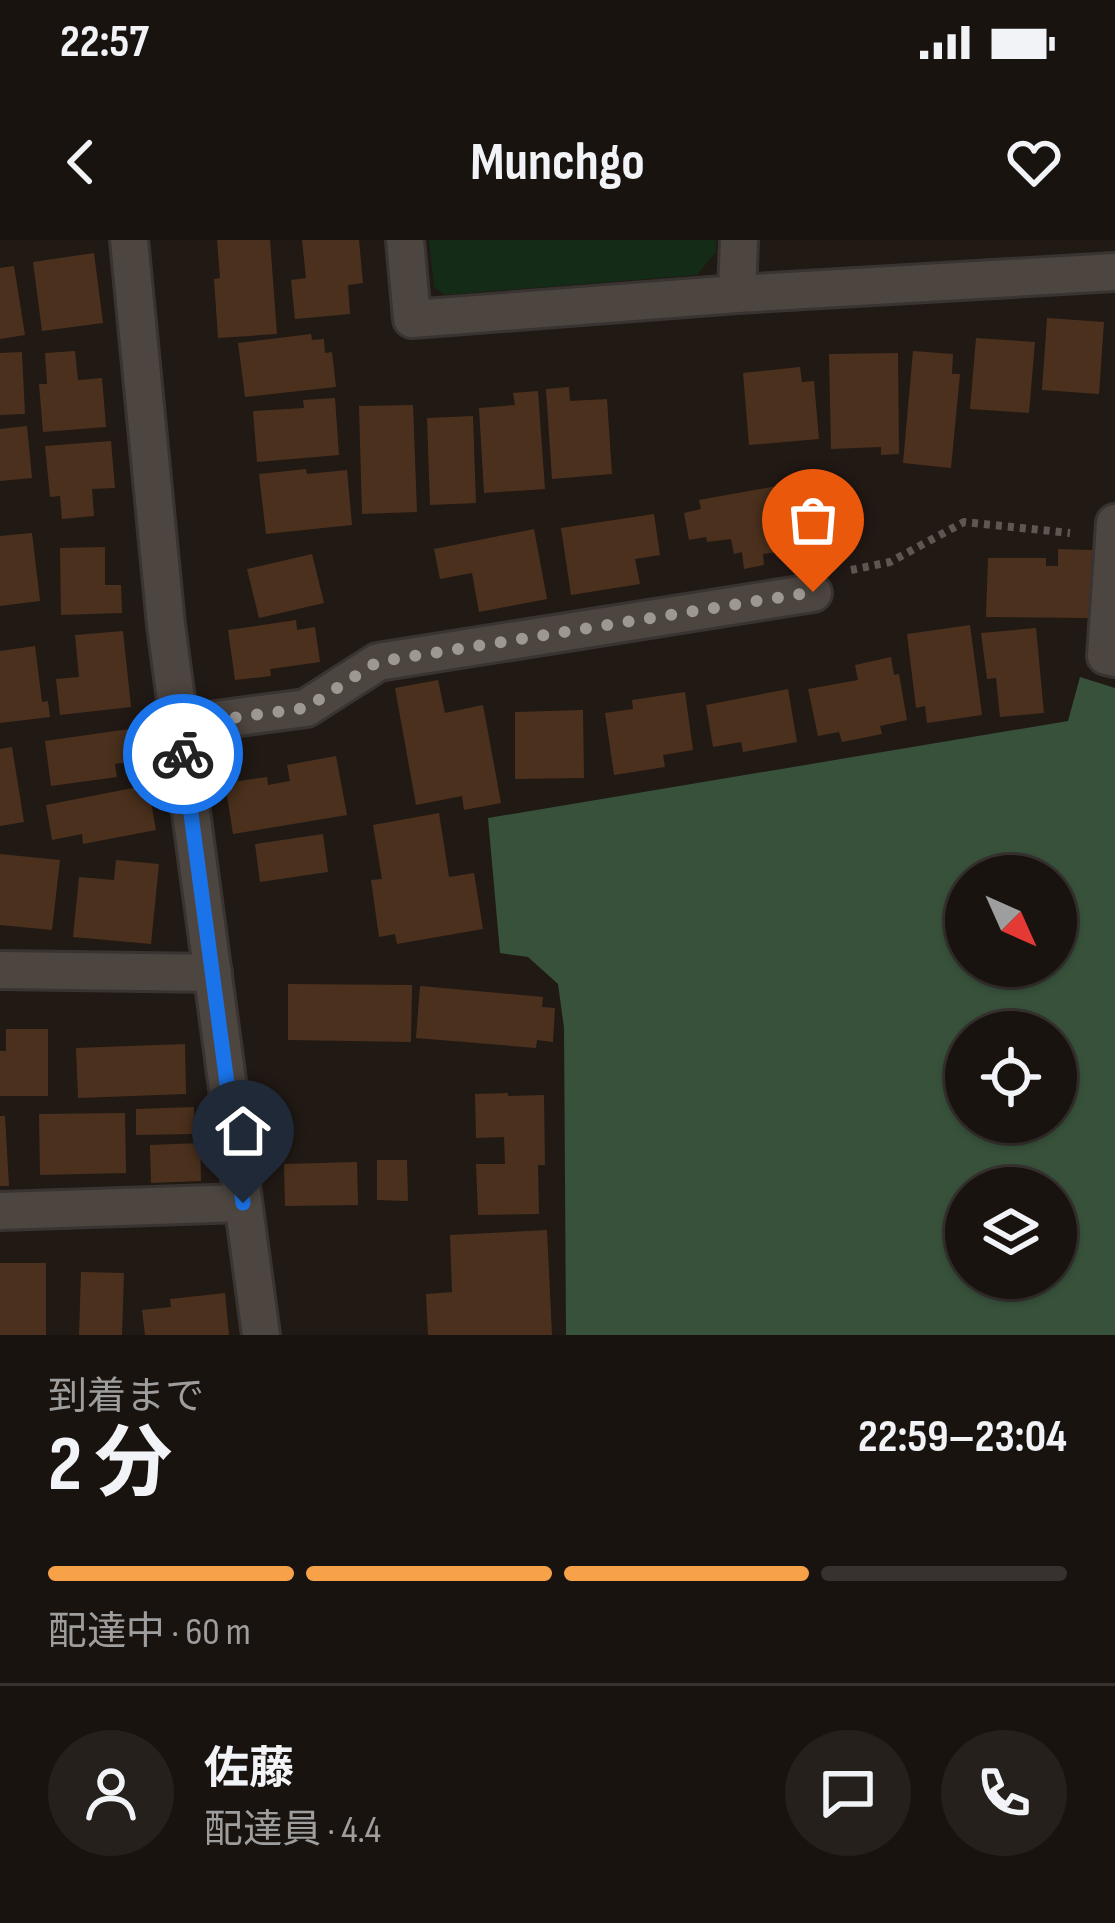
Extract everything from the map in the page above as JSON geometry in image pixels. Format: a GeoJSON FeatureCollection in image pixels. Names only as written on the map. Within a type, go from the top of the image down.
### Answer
{"type":"FeatureCollection","features":[{"type":"Feature","properties":{"kind":"street"},"geometry":{"type":"LineString","coordinates":[[129,240],[166,625],[261,1335]]}},
{"type":"Feature","properties":{"kind":"street"},"geometry":{"type":"LineString","coordinates":[[405,240],[412,319],[1115,272]]}},
{"type":"Feature","properties":{"kind":"street"},"geometry":{"type":"LineString","coordinates":[[737,294],[739,240]]}},
{"type":"Feature","properties":{"kind":"street"},"geometry":{"type":"LineString","coordinates":[[1115,523],[1106,656],[1115,658]]}},
{"type":"Feature","properties":{"kind":"street"},"geometry":{"type":"LineString","coordinates":[[179,725],[306,708],[377,662],[813,592]]}},
{"type":"Feature","properties":{"kind":"street"},"geometry":{"type":"LineString","coordinates":[[0,970],[213,973]]}},
{"type":"Feature","properties":{"kind":"street"},"geometry":{"type":"LineString","coordinates":[[0,1210],[243,1203]]}},
{"type":"Feature","properties":{"kind":"path"},"geometry":{"type":"LineString","coordinates":[[813,592],[852,569],[890,562],[964,522],[1114,537]]}},
{"type":"Feature","properties":{"kind":"green space"},"geometry":{"type":"Polygon","coordinates":[[[429,240],[716,240],[716,252],[697,275],[444,295],[434,287],[429,240]]]}},
{"type":"Feature","properties":{"kind":"green space"},"geometry":{"type":"Polygon","coordinates":[[[1080,677],[1115,688],[1115,1335],[566,1335],[564,1028],[558,984],[528,957],[500,953],[488,818],[1068,721],[1080,677]]]}},
{"type":"Feature","properties":{"kind":"building"},"geometry":{"type":"Polygon","coordinates":[[[217,240],[270,240],[277,334],[218,338],[217,240]]]}},
{"type":"Feature","properties":{"kind":"building"},"geometry":{"type":"Polygon","coordinates":[[[302,240],[359,240],[363,283],[348,285],[350,314],[295,319],[291,280],[306,278],[302,240]]]}},
{"type":"Feature","properties":{"kind":"building"},"geometry":{"type":"Polygon","coordinates":[[[94,253],[103,323],[42,331],[33,262],[94,253]]]}},
{"type":"Feature","properties":{"kind":"building"},"geometry":{"type":"Polygon","coordinates":[[[14,266],[25,335],[0,339],[0,268],[14,266]]]}},
{"type":"Feature","properties":{"kind":"building"},"geometry":{"type":"Polygon","coordinates":[[[1047,318],[1104,322],[1099,394],[1042,390],[1047,318]]]}},
{"type":"Feature","properties":{"kind":"building"},"geometry":{"type":"Polygon","coordinates":[[[311,334],[312,340],[324,339],[325,353],[332,352],[336,387],[245,397],[238,343],[311,334]]]}},
{"type":"Feature","properties":{"kind":"building"},"geometry":{"type":"Polygon","coordinates":[[[976,338],[1035,342],[1029,413],[970,409],[976,338]]]}},
{"type":"Feature","properties":{"kind":"building"},"geometry":{"type":"Polygon","coordinates":[[[75,351],[78,380],[102,378],[106,427],[43,432],[39,384],[47,384],[45,353],[75,351]]]}},
{"type":"Feature","properties":{"kind":"building"},"geometry":{"type":"Polygon","coordinates":[[[913,351],[953,354],[952,374],[960,374],[951,468],[903,463],[913,351]]]}},
{"type":"Feature","properties":{"kind":"building"},"geometry":{"type":"Polygon","coordinates":[[[22,352],[25,414],[0,415],[0,353],[22,352]]]}},
{"type":"Feature","properties":{"kind":"building"},"geometry":{"type":"Polygon","coordinates":[[[898,353],[899,454],[881,455],[881,447],[831,449],[829,354],[898,353]]]}},
{"type":"Feature","properties":{"kind":"building"},"geometry":{"type":"Polygon","coordinates":[[[800,367],[802,382],[814,381],[819,439],[749,445],[743,373],[800,367]]]}},
{"type":"Feature","properties":{"kind":"building"},"geometry":{"type":"Polygon","coordinates":[[[569,387],[570,401],[607,399],[612,474],[552,479],[546,389],[569,387]]]}},
{"type":"Feature","properties":{"kind":"building"},"geometry":{"type":"Polygon","coordinates":[[[538,391],[545,489],[484,493],[479,408],[515,405],[513,393],[538,391]]]}},
{"type":"Feature","properties":{"kind":"building"},"geometry":{"type":"Polygon","coordinates":[[[335,398],[339,455],[257,462],[253,411],[304,408],[303,400],[335,398]]]}},
{"type":"Feature","properties":{"kind":"building"},"geometry":{"type":"Polygon","coordinates":[[[413,405],[417,512],[362,514],[359,406],[413,405]]]}},
{"type":"Feature","properties":{"kind":"building"},"geometry":{"type":"Polygon","coordinates":[[[473,416],[476,503],[430,505],[427,418],[473,416]]]}},
{"type":"Feature","properties":{"kind":"building"},"geometry":{"type":"Polygon","coordinates":[[[27,426],[32,478],[0,481],[0,429],[27,426]]]}},
{"type":"Feature","properties":{"kind":"building"},"geometry":{"type":"Polygon","coordinates":[[[111,441],[115,488],[92,489],[94,516],[62,519],[60,496],[50,497],[45,446],[111,441]]]}},
{"type":"Feature","properties":{"kind":"building"},"geometry":{"type":"Polygon","coordinates":[[[306,469],[307,474],[347,470],[352,525],[266,534],[259,474],[306,469]]]}},
{"type":"Feature","properties":{"kind":"building"},"geometry":{"type":"Polygon","coordinates":[[[788,484],[797,533],[781,536],[784,551],[763,554],[764,565],[744,569],[742,552],[734,554],[731,539],[689,540],[684,513],[701,509],[699,500],[788,484]]]}},
{"type":"Feature","properties":{"kind":"building"},"geometry":{"type":"Polygon","coordinates":[[[654,514],[660,555],[635,559],[640,584],[571,595],[561,528],[654,514]]]}},
{"type":"Feature","properties":{"kind":"building"},"geometry":{"type":"Polygon","coordinates":[[[534,529],[547,599],[479,612],[472,573],[440,579],[434,549],[534,529]]]}},
{"type":"Feature","properties":{"kind":"building"},"geometry":{"type":"Polygon","coordinates":[[[32,533],[40,601],[0,606],[0,536],[32,533]]]}},
{"type":"Feature","properties":{"kind":"building"},"geometry":{"type":"Polygon","coordinates":[[[105,547],[105,585],[121,585],[122,613],[61,615],[60,548],[105,547]]]}},
{"type":"Feature","properties":{"kind":"building"},"geometry":{"type":"Polygon","coordinates":[[[1058,549],[1092,550],[1091,618],[986,617],[988,558],[1046,558],[1046,566],[1058,566],[1058,549]]]}},
{"type":"Feature","properties":{"kind":"building"},"geometry":{"type":"Polygon","coordinates":[[[312,554],[324,603],[259,618],[247,569],[312,554]]]}},
{"type":"Feature","properties":{"kind":"building"},"geometry":{"type":"Polygon","coordinates":[[[296,620],[297,630],[315,627],[320,662],[235,680],[228,630],[296,620]]]}},
{"type":"Feature","properties":{"kind":"building"},"geometry":{"type":"Polygon","coordinates":[[[970,625],[982,715],[927,723],[925,706],[916,708],[907,634],[970,625]]]}},
{"type":"Feature","properties":{"kind":"building"},"geometry":{"type":"Polygon","coordinates":[[[1036,628],[1044,713],[1000,717],[996,678],[987,679],[981,633],[1036,628]]]}},
{"type":"Feature","properties":{"kind":"building"},"geometry":{"type":"Polygon","coordinates":[[[123,631],[131,707],[60,715],[56,679],[79,677],[75,635],[123,631]]]}},
{"type":"Feature","properties":{"kind":"building"},"geometry":{"type":"Polygon","coordinates":[[[35,646],[42,702],[48,701],[50,717],[0,723],[0,651],[35,646]]]}},
{"type":"Feature","properties":{"kind":"building"},"geometry":{"type":"Polygon","coordinates":[[[891,657],[907,720],[880,726],[882,734],[842,742],[839,732],[818,736],[808,689],[858,680],[855,665],[891,657]]]}},
{"type":"Feature","properties":{"kind":"building"},"geometry":{"type":"Polygon","coordinates":[[[438,680],[445,713],[483,705],[501,803],[464,810],[462,796],[416,805],[395,688],[438,680]]]}},
{"type":"Feature","properties":{"kind":"building"},"geometry":{"type":"Polygon","coordinates":[[[788,689],[797,742],[743,752],[741,742],[713,747],[706,705],[788,689]]]}},
{"type":"Feature","properties":{"kind":"building"},"geometry":{"type":"Polygon","coordinates":[[[685,692],[693,750],[663,755],[665,767],[614,775],[605,713],[633,709],[632,700],[685,692]]]}},
{"type":"Feature","properties":{"kind":"building"},"geometry":{"type":"Polygon","coordinates":[[[583,710],[584,778],[515,779],[515,712],[583,710]]]}},
{"type":"Feature","properties":{"kind":"building"},"geometry":{"type":"Polygon","coordinates":[[[136,728],[141,760],[115,764],[117,777],[51,786],[45,741],[136,728]]]}},
{"type":"Feature","properties":{"kind":"building"},"geometry":{"type":"Polygon","coordinates":[[[12,747],[24,822],[0,826],[0,749],[12,747]]]}},
{"type":"Feature","properties":{"kind":"building"},"geometry":{"type":"Polygon","coordinates":[[[336,756],[347,815],[233,834],[225,783],[267,777],[268,785],[290,781],[287,765],[336,756]]]}},
{"type":"Feature","properties":{"kind":"building"},"geometry":{"type":"Polygon","coordinates":[[[148,785],[156,830],[83,844],[82,834],[52,840],[46,805],[148,785]]]}},
{"type":"Feature","properties":{"kind":"building"},"geometry":{"type":"Polygon","coordinates":[[[439,813],[449,877],[474,873],[483,929],[397,944],[395,934],[379,937],[371,880],[382,879],[373,825],[439,813]]]}},
{"type":"Feature","properties":{"kind":"building"},"geometry":{"type":"Polygon","coordinates":[[[323,834],[328,872],[260,882],[255,844],[323,834]]]}},
{"type":"Feature","properties":{"kind":"building"},"geometry":{"type":"Polygon","coordinates":[[[0,854],[60,860],[52,930],[0,925],[0,854]]]}},
{"type":"Feature","properties":{"kind":"building"},"geometry":{"type":"Polygon","coordinates":[[[116,860],[159,864],[151,944],[73,937],[79,877],[114,880],[116,860]]]}},
{"type":"Feature","properties":{"kind":"building"},"geometry":{"type":"Polygon","coordinates":[[[288,984],[412,985],[411,1042],[288,1040],[288,984]]]}},
{"type":"Feature","properties":{"kind":"building"},"geometry":{"type":"Polygon","coordinates":[[[420,986],[543,997],[542,1007],[555,1008],[553,1042],[537,1040],[536,1048],[416,1038],[420,986]]]}},
{"type":"Feature","properties":{"kind":"building"},"geometry":{"type":"Polygon","coordinates":[[[6,1029],[48,1029],[48,1096],[0,1096],[0,1051],[6,1051],[6,1029]]]}},
{"type":"Feature","properties":{"kind":"building"},"geometry":{"type":"Polygon","coordinates":[[[185,1044],[186,1094],[78,1098],[76,1048],[185,1044]]]}},
{"type":"Feature","properties":{"kind":"building"},"geometry":{"type":"Polygon","coordinates":[[[475,1094],[544,1095],[545,1165],[538,1165],[539,1214],[478,1215],[476,1164],[505,1164],[504,1137],[476,1138],[475,1094]]]}},
{"type":"Feature","properties":{"kind":"building"},"geometry":{"type":"Polygon","coordinates":[[[194,1107],[194,1134],[136,1135],[136,1109],[194,1107]]]}},
{"type":"Feature","properties":{"kind":"building"},"geometry":{"type":"Polygon","coordinates":[[[125,1113],[126,1173],[40,1175],[39,1114],[125,1113]]]}},
{"type":"Feature","properties":{"kind":"building"},"geometry":{"type":"Polygon","coordinates":[[[0,1116],[5,1116],[9,1186],[0,1186],[0,1116]]]}},
{"type":"Feature","properties":{"kind":"building"},"geometry":{"type":"Polygon","coordinates":[[[200,1143],[201,1181],[151,1183],[150,1145],[200,1143]]]}},
{"type":"Feature","properties":{"kind":"building"},"geometry":{"type":"Polygon","coordinates":[[[377,1160],[407,1160],[408,1201],[377,1200],[377,1160]]]}},
{"type":"Feature","properties":{"kind":"building"},"geometry":{"type":"Polygon","coordinates":[[[357,1162],[358,1205],[285,1206],[284,1164],[357,1162]]]}},
{"type":"Feature","properties":{"kind":"building"},"geometry":{"type":"Polygon","coordinates":[[[547,1230],[552,1335],[428,1335],[426,1294],[452,1292],[450,1235],[547,1230]]]}},
{"type":"Feature","properties":{"kind":"building"},"geometry":{"type":"Polygon","coordinates":[[[0,1263],[46,1263],[46,1335],[0,1335],[0,1263]]]}},
{"type":"Feature","properties":{"kind":"building"},"geometry":{"type":"Polygon","coordinates":[[[81,1272],[124,1273],[122,1335],[79,1335],[81,1272]]]}},
{"type":"Feature","properties":{"kind":"building"},"geometry":{"type":"Polygon","coordinates":[[[225,1293],[229,1335],[145,1335],[142,1310],[171,1307],[170,1299],[225,1293]]]}},
{"type":"Feature","properties":{"kind":"way so far"},"geometry":{"type":"LineString","coordinates":[[183,754],[179,725],[306,708],[377,662],[813,592]]}},
{"type":"Feature","properties":{"kind":"route"},"geometry":{"type":"LineString","coordinates":[[183,754],[243,1203]]}}]}
